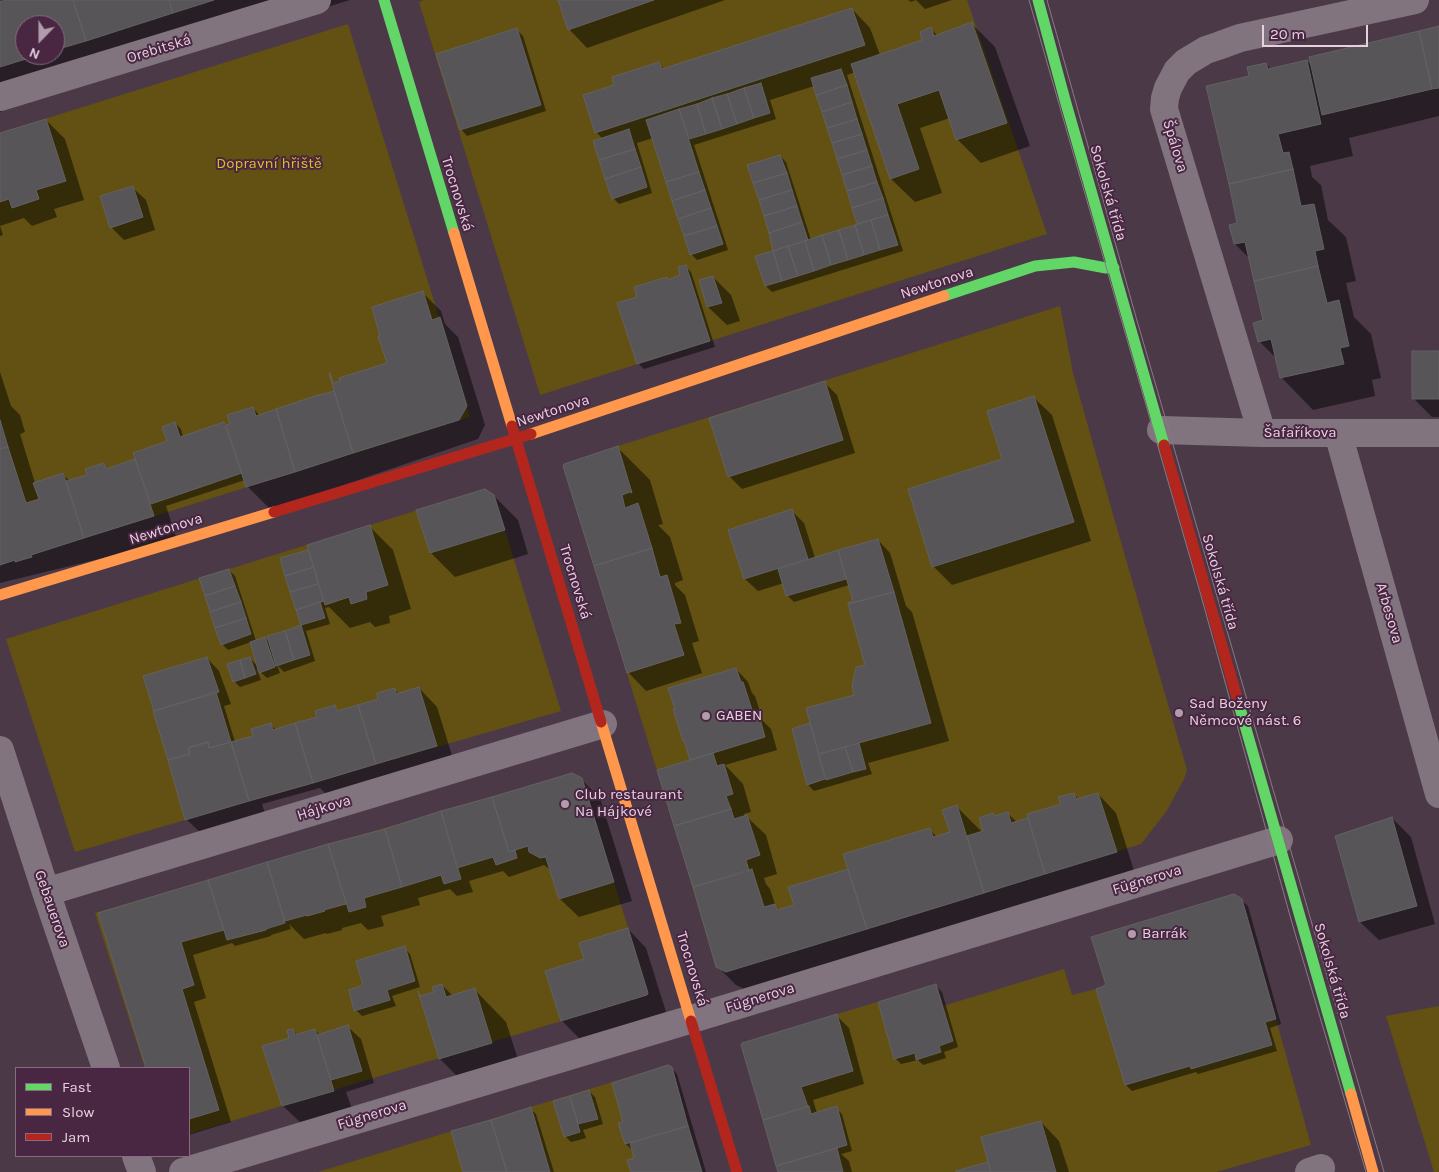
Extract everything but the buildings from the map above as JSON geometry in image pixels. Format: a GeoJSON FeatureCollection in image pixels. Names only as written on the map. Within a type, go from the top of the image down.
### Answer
{"type":"FeatureCollection","features":[{"type":"Feature","properties":{"kind":"street","name":"Orebitská"},"geometry":{"type":"LineString","coordinates":[[0,98],[317,0]]}},
{"type":"Feature","properties":{"kind":"street","name":"Trocnovská"},"geometry":{"type":"LineString","coordinates":[[384,0],[737,1172]]}},
{"type":"Feature","properties":{"kind":"street","name":"Sokolská třída"},"geometry":{"type":"LineString","coordinates":[[1038,0],[1373,1172]]}},
{"type":"Feature","properties":{"kind":"street","name":"Špálova"},"geometry":{"type":"LineString","coordinates":[[1262,433],[1164,109],[1168,88],[1177,71],[1186,62],[1206,50],[1240,38],[1415,0]]}},
{"type":"Feature","properties":{"kind":"street","name":"Newtonova"},"geometry":{"type":"LineString","coordinates":[[0,595],[515,439],[1034,266],[1074,262],[1114,268]]}},
{"type":"Feature","properties":{"kind":"street","name":"Šafaříkova"},"geometry":{"type":"LineString","coordinates":[[1161,430],[1262,433],[1439,433]]}},
{"type":"Feature","properties":{"kind":"street","name":"Arbesova"},"geometry":{"type":"LineString","coordinates":[[1338,433],[1439,794]]}},
{"type":"Feature","properties":{"kind":"street","name":"Hájkova"},"geometry":{"type":"LineString","coordinates":[[46,892],[603,724]]}},
{"type":"Feature","properties":{"kind":"street","name":"Gebauerova"},"geometry":{"type":"LineString","coordinates":[[0,750],[106,1067]]}},
{"type":"Feature","properties":{"kind":"street","name":"Fügnerova"},"geometry":{"type":"LineString","coordinates":[[183,1172],[1278,840]]}},
{"type":"Feature","properties":{"kind":"street"},"geometry":{"type":"LineString","coordinates":[[136,1157],[142,1172]]}},
{"type":"Feature","properties":{"kind":"green space"},"geometry":{"type":"Polygon","coordinates":[[[424,0],[967,0],[1047,234],[540,395],[419,2],[424,0]]]}},
{"type":"Feature","properties":{"kind":"green space","name":"Dopravní hřiště"},"geometry":{"type":"Polygon","coordinates":[[[348,24],[470,417],[31,555],[32,557],[0,565],[0,133],[348,24]]]}},
{"type":"Feature","properties":{"kind":"green space"},"geometry":{"type":"Polygon","coordinates":[[[1060,306],[1073,373],[1187,770],[1184,779],[1166,812],[1141,844],[726,972],[716,967],[563,466],[564,464],[1060,306]]]}},
{"type":"Feature","properties":{"kind":"green space"},"geometry":{"type":"Polygon","coordinates":[[[485,489],[494,495],[561,711],[75,852],[6,639],[485,489]]]}},
{"type":"Feature","properties":{"kind":"green space"},"geometry":{"type":"Polygon","coordinates":[[[572,773],[582,778],[648,993],[647,995],[190,1134],[190,1067],[145,1067],[95,913],[572,773]]]}},
{"type":"Feature","properties":{"kind":"green space"},"geometry":{"type":"Polygon","coordinates":[[[1064,969],[1072,995],[1096,989],[1125,1085],[1190,1066],[1192,1069],[1271,1046],[1265,1022],[1276,1019],[1311,1145],[1216,1172],[778,1172],[741,1045],[742,1043],[936,984],[943,1006],[1064,969]]]}},
{"type":"Feature","properties":{"kind":"green space"},"geometry":{"type":"Polygon","coordinates":[[[1439,1006],[1439,1172],[1434,1172],[1386,1016],[1439,1006]]]}},
{"type":"Feature","properties":{"kind":"green space"},"geometry":{"type":"Polygon","coordinates":[[[668,1065],[672,1067],[702,1172],[318,1172],[668,1065]]]}},
{"type":"Feature","properties":{"kind":"tram line"},"geometry":{"type":"LineString","coordinates":[[1029,0],[1200,592],[1292,923],[1366,1172]]}},
{"type":"Feature","properties":{"kind":"tram line"},"geometry":{"type":"LineString","coordinates":[[1047,0],[1136,317],[1384,1172]]}},
{"type":"Feature","properties":{"kind":"traffic: fast"},"geometry":{"type":"LineString","coordinates":[[384,0],[454,233]]}},
{"type":"Feature","properties":{"kind":"traffic: fast"},"geometry":{"type":"LineString","coordinates":[[1038,0],[1164,445]]}},
{"type":"Feature","properties":{"kind":"traffic: fast"},"geometry":{"type":"LineString","coordinates":[[944,296],[1035,266],[1074,262],[1114,268]]}},
{"type":"Feature","properties":{"kind":"traffic: fast"},"geometry":{"type":"LineString","coordinates":[[1238,701],[1351,1094]]}},
{"type":"Feature","properties":{"kind":"traffic: slow"},"geometry":{"type":"LineString","coordinates":[[454,233],[512,426]]}},
{"type":"Feature","properties":{"kind":"traffic: slow"},"geometry":{"type":"LineString","coordinates":[[531,434],[944,296]]}},
{"type":"Feature","properties":{"kind":"traffic: slow"},"geometry":{"type":"LineString","coordinates":[[0,595],[274,512]]}},
{"type":"Feature","properties":{"kind":"traffic: slow"},"geometry":{"type":"LineString","coordinates":[[601,722],[691,1021]]}},
{"type":"Feature","properties":{"kind":"traffic: slow"},"geometry":{"type":"LineString","coordinates":[[1351,1094],[1373,1172]]}},
{"type":"Feature","properties":{"kind":"traffic: jam"},"geometry":{"type":"LineString","coordinates":[[512,426],[601,722]]}},
{"type":"Feature","properties":{"kind":"traffic: jam"},"geometry":{"type":"LineString","coordinates":[[274,512],[531,434]]}},
{"type":"Feature","properties":{"kind":"traffic: jam"},"geometry":{"type":"LineString","coordinates":[[1164,445],[1238,701]]}},
{"type":"Feature","properties":{"kind":"traffic: jam"},"geometry":{"type":"LineString","coordinates":[[691,1021],[737,1172]]}},
{"type":"Feature","properties":{"kind":"place","name":"Sad Boženy Němcové nást. 6"},"geometry":{"type":"Point","coordinates":[1179,713]}},
{"type":"Feature","properties":{"kind":"place","name":"GABEN"},"geometry":{"type":"Point","coordinates":[706,716]}},
{"type":"Feature","properties":{"kind":"place","name":"Club restaurant Na Hájkové"},"geometry":{"type":"Point","coordinates":[565,804]}},
{"type":"Feature","properties":{"kind":"place","name":"Barrák"},"geometry":{"type":"Point","coordinates":[1132,934]}}]}
